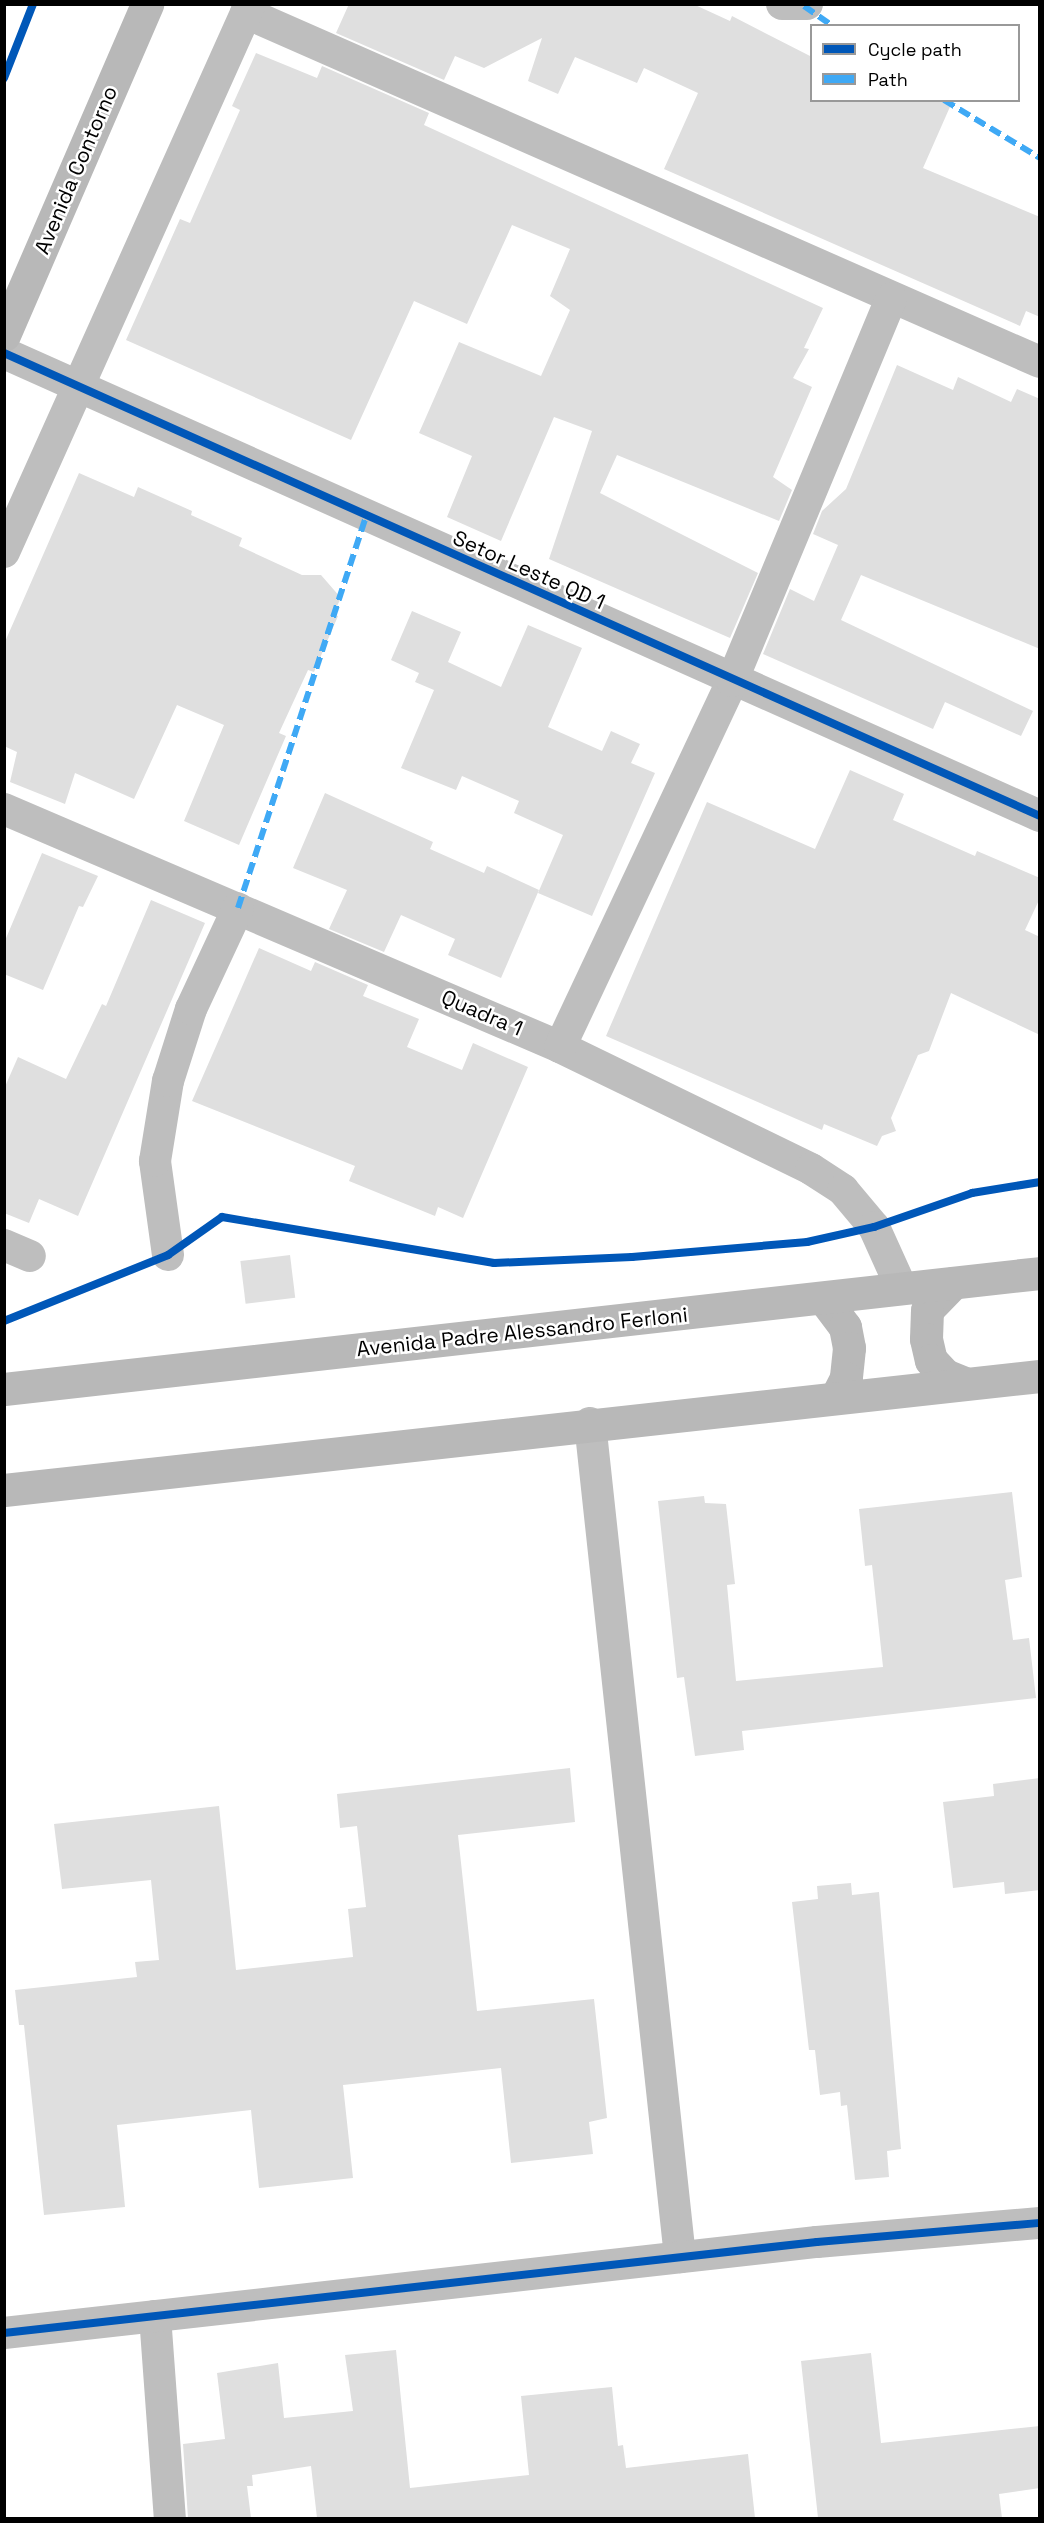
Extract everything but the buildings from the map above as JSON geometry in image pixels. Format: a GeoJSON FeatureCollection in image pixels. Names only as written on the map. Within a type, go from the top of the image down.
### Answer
{"type":"FeatureCollection","features":[{"type":"Feature","properties":{"kind":"main road","name":"Avenida Contorno"},"geometry":{"type":"LineString","coordinates":[[4,335],[147,4]]}},
{"type":"Feature","properties":{"kind":"main road","name":"Avenida Padre Alessandro Ferloni"},"geometry":{"type":"LineString","coordinates":[[4,1389],[824,1299],[1040,1273]]}},
{"type":"Feature","properties":{"kind":"main road"},"geometry":{"type":"LineString","coordinates":[[953,1283],[927,1310],[926,1339],[931,1360],[945,1375],[964,1383]]}},
{"type":"Feature","properties":{"kind":"main road"},"geometry":{"type":"LineString","coordinates":[[824,1299],[845,1327],[849,1348],[846,1378],[837,1396]]}},
{"type":"Feature","properties":{"kind":"main road"},"geometry":{"type":"LineString","coordinates":[[4,1490],[590,1423],[1040,1376]]}},
{"type":"Feature","properties":{"kind":"street"},"geometry":{"type":"LineString","coordinates":[[782,4],[807,4]]}},
{"type":"Feature","properties":{"kind":"street"},"geometry":{"type":"LineString","coordinates":[[4,552],[75,386],[248,9],[891,299],[1040,362]]}},
{"type":"Feature","properties":{"kind":"street"},"geometry":{"type":"LineString","coordinates":[[560,1047],[732,681],[891,299]]}},
{"type":"Feature","properties":{"kind":"street","name":"Setor Leste QD 1"},"geometry":{"type":"LineString","coordinates":[[4,353],[732,681],[1040,816]]}},
{"type":"Feature","properties":{"kind":"street","name":"Quadra 1"},"geometry":{"type":"LineString","coordinates":[[4,809],[560,1047],[811,1168],[843,1190],[874,1227],[902,1289]]}},
{"type":"Feature","properties":{"kind":"street"},"geometry":{"type":"LineString","coordinates":[[168,1255],[155,1161],[168,1081],[191,1009],[238,908]]}},
{"type":"Feature","properties":{"kind":"street"},"geometry":{"type":"LineString","coordinates":[[590,1423],[680,2257]]}},
{"type":"Feature","properties":{"kind":"street"},"geometry":{"type":"LineString","coordinates":[[4,2333],[680,2257],[1040,2223]]}},
{"type":"Feature","properties":{"kind":"street"},"geometry":{"type":"LineString","coordinates":[[155,2316],[170,2518]]}},
{"type":"Feature","properties":{"kind":"marked path"},"geometry":{"type":"LineString","coordinates":[[804,6],[830,24]]}},
{"type":"Feature","properties":{"kind":"marked path"},"geometry":{"type":"LineString","coordinates":[[947,102],[1040,158]]}},
{"type":"Feature","properties":{"kind":"marked path"},"geometry":{"type":"LineString","coordinates":[[238,908],[366,517]]}},
{"type":"Feature","properties":{"kind":"cycle path"},"geometry":{"type":"LineString","coordinates":[[4,78],[33,4]]}},
{"type":"Feature","properties":{"kind":"cycle path"},"geometry":{"type":"LineString","coordinates":[[4,353],[1040,816]]}},
{"type":"Feature","properties":{"kind":"cycle path"},"geometry":{"type":"LineString","coordinates":[[4,1321],[168,1255],[222,1217],[494,1263],[632,1257],[807,1242],[874,1227],[972,1193],[1040,1182]]}},
{"type":"Feature","properties":{"kind":"cycle path"},"geometry":{"type":"LineString","coordinates":[[4,2333],[817,2242],[1040,2223]]}}]}
